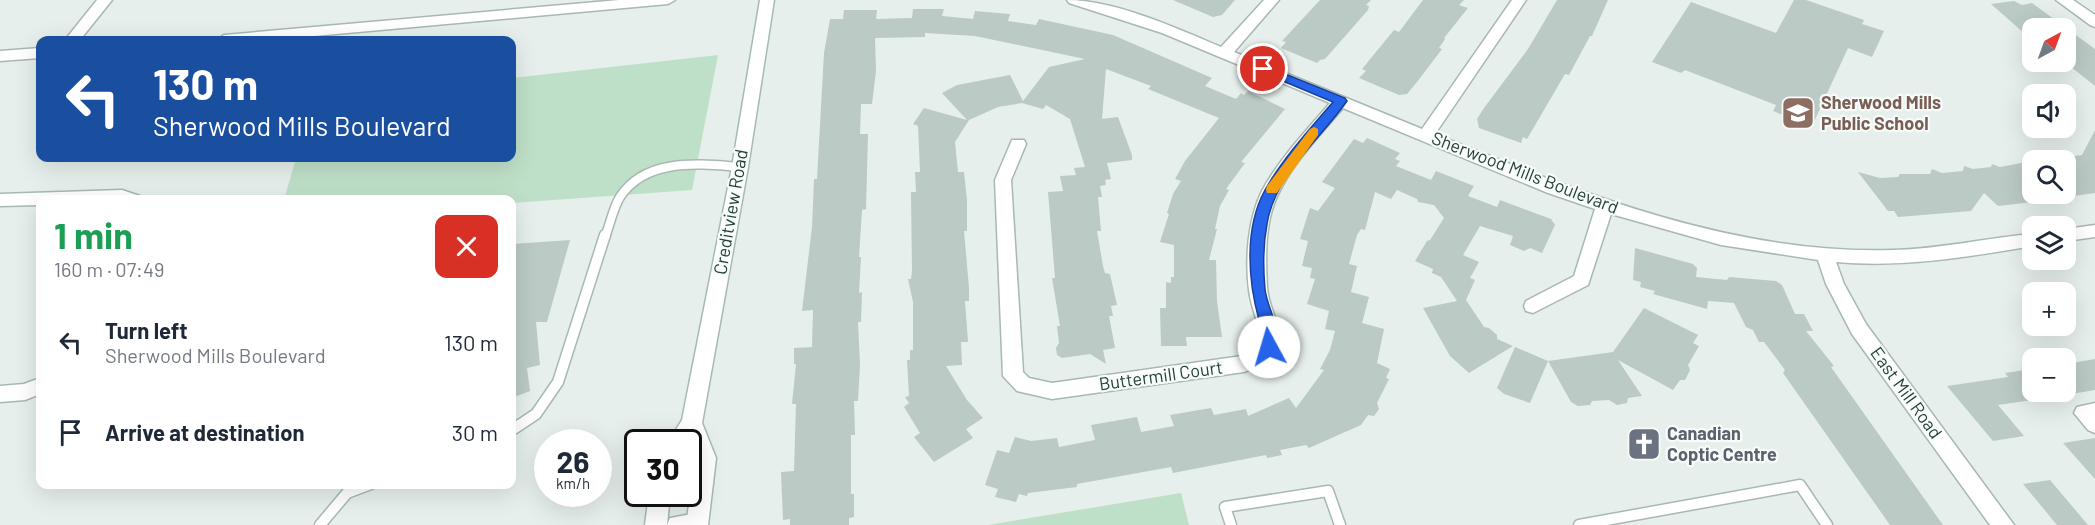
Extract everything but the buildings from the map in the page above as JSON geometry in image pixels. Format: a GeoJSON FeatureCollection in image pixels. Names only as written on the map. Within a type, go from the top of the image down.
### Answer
{"type":"FeatureCollection","features":[{"type":"Feature","properties":{"kind":"street"},"geometry":{"type":"LineString","coordinates":[[75,36],[105,0]]}},
{"type":"Feature","properties":{"kind":"street"},"geometry":{"type":"LineString","coordinates":[[268,36],[668,0]]}},
{"type":"Feature","properties":{"kind":"street","name":"Creditview Road"},"geometry":{"type":"LineString","coordinates":[[688,429],[692,423],[740,166],[767,0]]}},
{"type":"Feature","properties":{"kind":"street","name":"Sherwood Mills Boulevard"},"geometry":{"type":"LineString","coordinates":[[1074,0],[1135,18],[1224,53],[1554,189],[1604,207],[1685,229],[1757,244],[1824,253],[1893,256],[2022,241]]}},
{"type":"Feature","properties":{"kind":"street"},"geometry":{"type":"LineString","coordinates":[[1224,53],[1272,0]]}},
{"type":"Feature","properties":{"kind":"street"},"geometry":{"type":"LineString","coordinates":[[1426,135],[1519,0]]}},
{"type":"Feature","properties":{"kind":"street"},"geometry":{"type":"LineString","coordinates":[[2063,0],[2095,22]]}},
{"type":"Feature","properties":{"kind":"street"},"geometry":{"type":"LineString","coordinates":[[0,56],[36,53]]}},
{"type":"Feature","properties":{"kind":"street","name":"Buttermill Court"},"geometry":{"type":"LineString","coordinates":[[1018,144],[1003,180],[1013,376],[1024,385],[1040,390],[1063,390],[1244,364],[1258,358],[1269,347],[1270,333],[1258,291],[1257,258],[1260,222],[1270,192],[1303,145],[1341,101]]}},
{"type":"Feature","properties":{"kind":"street"},"geometry":{"type":"LineString","coordinates":[[0,200],[36,199]]}},
{"type":"Feature","properties":{"kind":"street"},"geometry":{"type":"LineString","coordinates":[[1533,306],[1582,279],[1604,207]]}},
{"type":"Feature","properties":{"kind":"street"},"geometry":{"type":"LineString","coordinates":[[2076,234],[2095,231]]}},
{"type":"Feature","properties":{"kind":"street","name":"East Mill Road"},"geometry":{"type":"LineString","coordinates":[[1824,253],[1835,284],[1859,329],[2003,525]]}},
{"type":"Feature","properties":{"kind":"street"},"geometry":{"type":"LineString","coordinates":[[0,393],[25,392],[36,388]]}},
{"type":"Feature","properties":{"kind":"street"},"geometry":{"type":"LineString","coordinates":[[2095,411],[2084,413],[2095,424]]}},
{"type":"Feature","properties":{"kind":"street"},"geometry":{"type":"LineString","coordinates":[[690,524],[706,458],[692,423]]}},
{"type":"Feature","properties":{"kind":"street"},"geometry":{"type":"LineString","coordinates":[[656,525],[658,507]]}},
{"type":"Feature","properties":{"kind":"lane"},"geometry":{"type":"LineString","coordinates":[[516,427],[537,414],[558,382],[577,328],[596,260],[620,197],[637,181],[660,167],[699,164],[740,166]]}},
{"type":"Feature","properties":{"kind":"lane"},"geometry":{"type":"LineString","coordinates":[[1579,525],[1800,485],[1827,525]]}},
{"type":"Feature","properties":{"kind":"lane"},"geometry":{"type":"LineString","coordinates":[[320,525],[347,494],[359,489]]}},
{"type":"Feature","properties":{"kind":"lane"},"geometry":{"type":"LineString","coordinates":[[1231,525],[1225,507],[1328,492],[1340,525]]}},
{"type":"Feature","properties":{"kind":"green space"},"geometry":{"type":"Polygon","coordinates":[[[718,55],[692,190],[516,203],[516,195],[285,195],[295,162],[516,162],[516,78],[718,55]]]}},
{"type":"Feature","properties":{"kind":"green space"},"geometry":{"type":"Polygon","coordinates":[[[1181,493],[1189,525],[988,525],[1181,493]]]}},
{"type":"Feature","properties":{"kind":"slow traffic"},"geometry":{"type":"LineString","coordinates":[[1272,189],[1314,132]]}},
{"type":"Feature","properties":{"kind":"place","name":"Sherwood Mills Public School"},"geometry":{"type":"Point","coordinates":[1798,113]}},
{"type":"Feature","properties":{"kind":"place","name":"Canadian Coptic Centre"},"geometry":{"type":"Point","coordinates":[1644,444]}},
{"type":"Feature","properties":{"kind":"route"},"geometry":{"type":"LineString","coordinates":[[1263,69],[1341,101],[1288,165],[1270,192],[1260,222],[1257,258],[1258,291],[1270,333],[1269,347]]}}]}
